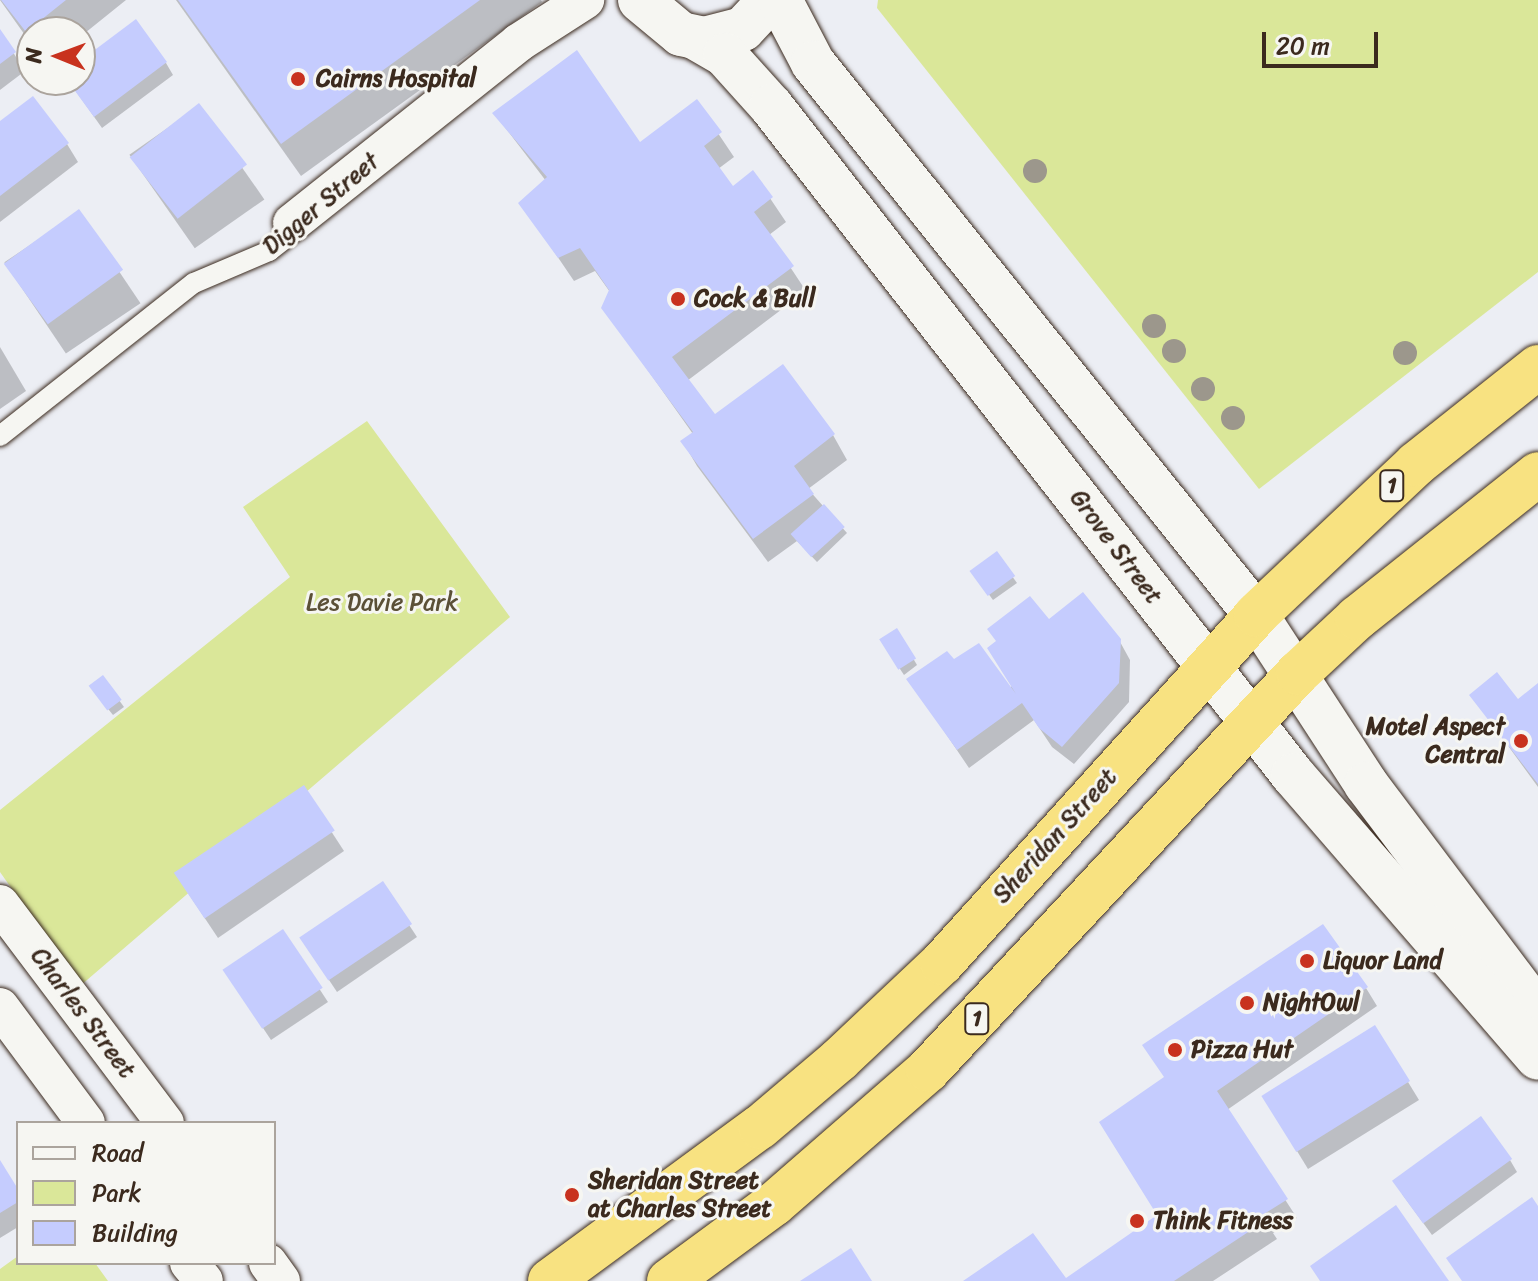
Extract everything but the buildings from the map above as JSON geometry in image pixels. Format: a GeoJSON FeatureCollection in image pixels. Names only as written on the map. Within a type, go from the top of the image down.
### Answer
{"type":"FeatureCollection","features":[{"type":"Feature","properties":{"kind":"highway","name":"Sheridan Street"},"geometry":{"type":"LineString","coordinates":[[550,1281],[760,1127],[839,1060],[942,963],[1256,615],[1416,464],[1538,367]]}},
{"type":"Feature","properties":{"kind":"highway","name":"1"},"geometry":{"type":"LineString","coordinates":[[669,1281],[774,1204],[928,1070],[1254,725],[1298,673],[1357,618],[1538,474]]}},
{"type":"Feature","properties":{"kind":"street","name":"Digger Street"},"geometry":{"type":"LineString","coordinates":[[480,73],[545,0]]}},
{"type":"Feature","properties":{"kind":"street","name":"Digger Street"},"geometry":{"type":"LineString","coordinates":[[292,223],[480,73],[585,0]]}},
{"type":"Feature","properties":{"kind":"street"},"geometry":{"type":"LineString","coordinates":[[696,38],[743,29],[770,0]]}},
{"type":"Feature","properties":{"kind":"street"},"geometry":{"type":"LineString","coordinates":[[780,0],[813,63],[1256,615],[1298,673],[1366,784],[1538,1012]]}},
{"type":"Feature","properties":{"kind":"street","name":"Grove Street"},"geometry":{"type":"LineString","coordinates":[[640,1],[672,29],[696,38],[725,55],[771,106],[1206,667],[1538,1058]]}},
{"type":"Feature","properties":{"kind":"street","name":"Charles Street"},"geometry":{"type":"LineString","coordinates":[[0,904],[163,1121]]}},
{"type":"Feature","properties":{"kind":"street"},"geometry":{"type":"LineString","coordinates":[[0,1007],[85,1121]]}},
{"type":"Feature","properties":{"kind":"street"},"geometry":{"type":"LineString","coordinates":[[191,1265],[204,1281]]}},
{"type":"Feature","properties":{"kind":"lane","name":"Digger Street"},"geometry":{"type":"LineString","coordinates":[[0,436],[194,283],[269,251],[291,234],[292,223]]}},
{"type":"Feature","properties":{"kind":"green space"},"geometry":{"type":"Polygon","coordinates":[[[878,0],[1538,0],[1538,272],[1259,489],[877,8],[878,0]]]}},
{"type":"Feature","properties":{"kind":"green space","name":"Les Davie Park"},"geometry":{"type":"Polygon","coordinates":[[[367,421],[510,617],[80,986],[0,872],[0,810],[290,577],[243,507],[367,421]]]}},
{"type":"Feature","properties":{"kind":"green space"},"geometry":{"type":"Polygon","coordinates":[[[16,1257],[16,1265],[96,1265],[108,1281],[0,1281],[0,1269],[16,1257]]]}},
{"type":"Feature","properties":{"kind":"place","name":"Cairns Hospital"},"geometry":{"type":"Point","coordinates":[298,79]}},
{"type":"Feature","properties":{"kind":"place","name":"Cock & Bull"},"geometry":{"type":"Point","coordinates":[678,299]}},
{"type":"Feature","properties":{"kind":"place","name":"Motel Aspect Central"},"geometry":{"type":"Point","coordinates":[1521,741]}},
{"type":"Feature","properties":{"kind":"place","name":"Liquor Land"},"geometry":{"type":"Point","coordinates":[1307,961]}},
{"type":"Feature","properties":{"kind":"place","name":"NightOwl"},"geometry":{"type":"Point","coordinates":[1247,1003]}},
{"type":"Feature","properties":{"kind":"place","name":"Pizza Hut"},"geometry":{"type":"Point","coordinates":[1175,1050]}},
{"type":"Feature","properties":{"kind":"place","name":"Sheridan Street at Charles Street"},"geometry":{"type":"Point","coordinates":[572,1195]}},
{"type":"Feature","properties":{"kind":"place","name":"Think Fitness"},"geometry":{"type":"Point","coordinates":[1137,1221]}}]}
